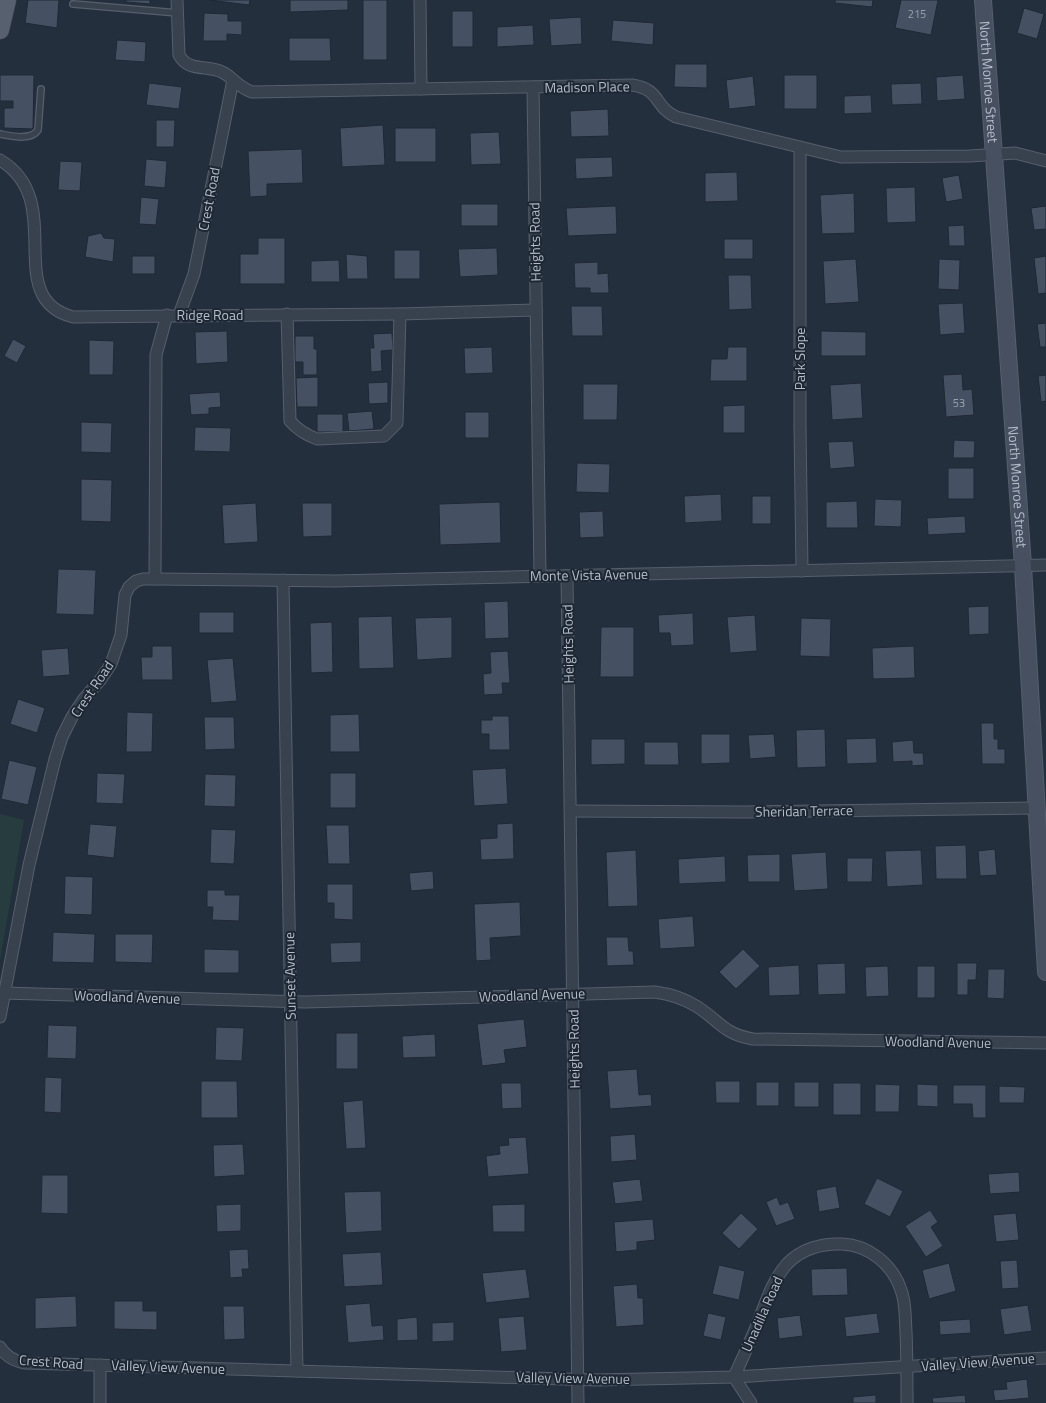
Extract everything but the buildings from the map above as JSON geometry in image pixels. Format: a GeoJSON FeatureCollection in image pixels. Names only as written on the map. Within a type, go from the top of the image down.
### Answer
{"type":"FeatureCollection","features":[{"type":"Feature","properties":{"kind":"main road"},"geometry":{"type":"LineString","coordinates":[[0,30],[7,0]]}},
{"type":"Feature","properties":{"kind":"main road","name":"North Monroe Street"},"geometry":{"type":"LineString","coordinates":[[983,0],[1023,566],[1046,972]]}},
{"type":"Feature","properties":{"kind":"street"},"geometry":{"type":"LineString","coordinates":[[177,0],[178,13]]}},
{"type":"Feature","properties":{"kind":"street"},"geometry":{"type":"LineString","coordinates":[[420,0],[421,89]]}},
{"type":"Feature","properties":{"kind":"street","name":"Madison Place"},"geometry":{"type":"LineString","coordinates":[[178,13],[179,55],[182,61],[188,65],[222,72],[244,89],[252,92],[641,86],[651,92],[666,111],[676,117],[841,157],[1015,153],[1046,161]]}},
{"type":"Feature","properties":{"kind":"street","name":"Crest Road"},"geometry":{"type":"LineString","coordinates":[[0,1017],[30,865],[62,737],[83,700],[111,664],[121,635],[125,595],[129,587],[136,581],[155,578],[156,355],[173,315],[194,274],[232,80]]}},
{"type":"Feature","properties":{"kind":"street","name":"Heights Road"},"geometry":{"type":"LineString","coordinates":[[533,87],[540,576]]}},
{"type":"Feature","properties":{"kind":"street","name":"Park Slope"},"geometry":{"type":"LineString","coordinates":[[800,147],[802,570]]}},
{"type":"Feature","properties":{"kind":"street","name":"Ridge Road"},"geometry":{"type":"LineString","coordinates":[[0,160],[15,172],[29,196],[32,210],[32,275],[34,286],[40,298],[61,314],[73,316],[400,314],[536,310]]}},
{"type":"Feature","properties":{"kind":"street"},"geometry":{"type":"LineString","coordinates":[[287,314],[290,421],[295,427],[317,439],[384,436],[397,423],[400,314]]}},
{"type":"Feature","properties":{"kind":"street","name":"Monte Vista Avenue"},"geometry":{"type":"LineString","coordinates":[[155,578],[335,581],[1046,565]]}},
{"type":"Feature","properties":{"kind":"street","name":"Heights Road"},"geometry":{"type":"LineString","coordinates":[[567,576],[578,1403]]}},
{"type":"Feature","properties":{"kind":"street","name":"Sunset Avenue"},"geometry":{"type":"LineString","coordinates":[[283,580],[297,1371]]}},
{"type":"Feature","properties":{"kind":"street","name":"Sheridan Terrace"},"geometry":{"type":"LineString","coordinates":[[571,811],[745,812],[1037,808]]}},
{"type":"Feature","properties":{"kind":"street","name":"Woodland Avenue"},"geometry":{"type":"LineString","coordinates":[[4,993],[291,1002],[656,992],[672,995],[698,1007],[728,1032],[739,1037],[752,1039],[1046,1043]]}},
{"type":"Feature","properties":{"kind":"street","name":"Unadilla Road"},"geometry":{"type":"LineString","coordinates":[[734,1377],[769,1294],[779,1274],[788,1263],[800,1253],[815,1247],[828,1244],[857,1246],[880,1259],[896,1278],[902,1291],[905,1313],[907,1403]]}},
{"type":"Feature","properties":{"kind":"street","name":"Crest Road"},"geometry":{"type":"LineString","coordinates":[[0,1347],[14,1361],[25,1363],[100,1365],[100,1403]]}},
{"type":"Feature","properties":{"kind":"street","name":"Valley View Avenue"},"geometry":{"type":"LineString","coordinates":[[100,1365],[579,1379],[734,1377],[1046,1358]]}},
{"type":"Feature","properties":{"kind":"street"},"geometry":{"type":"LineString","coordinates":[[734,1377],[750,1403]]}},
{"type":"Feature","properties":{"kind":"lane"},"geometry":{"type":"LineString","coordinates":[[73,4],[178,13]]}},
{"type":"Feature","properties":{"kind":"lane"},"geometry":{"type":"LineString","coordinates":[[0,134],[21,136],[35,134],[38,130],[41,89]]}},
{"type":"Feature","properties":{"kind":"green space"},"geometry":{"type":"Polygon","coordinates":[[[0,814],[24,820],[0,961],[0,814]]]}}]}
